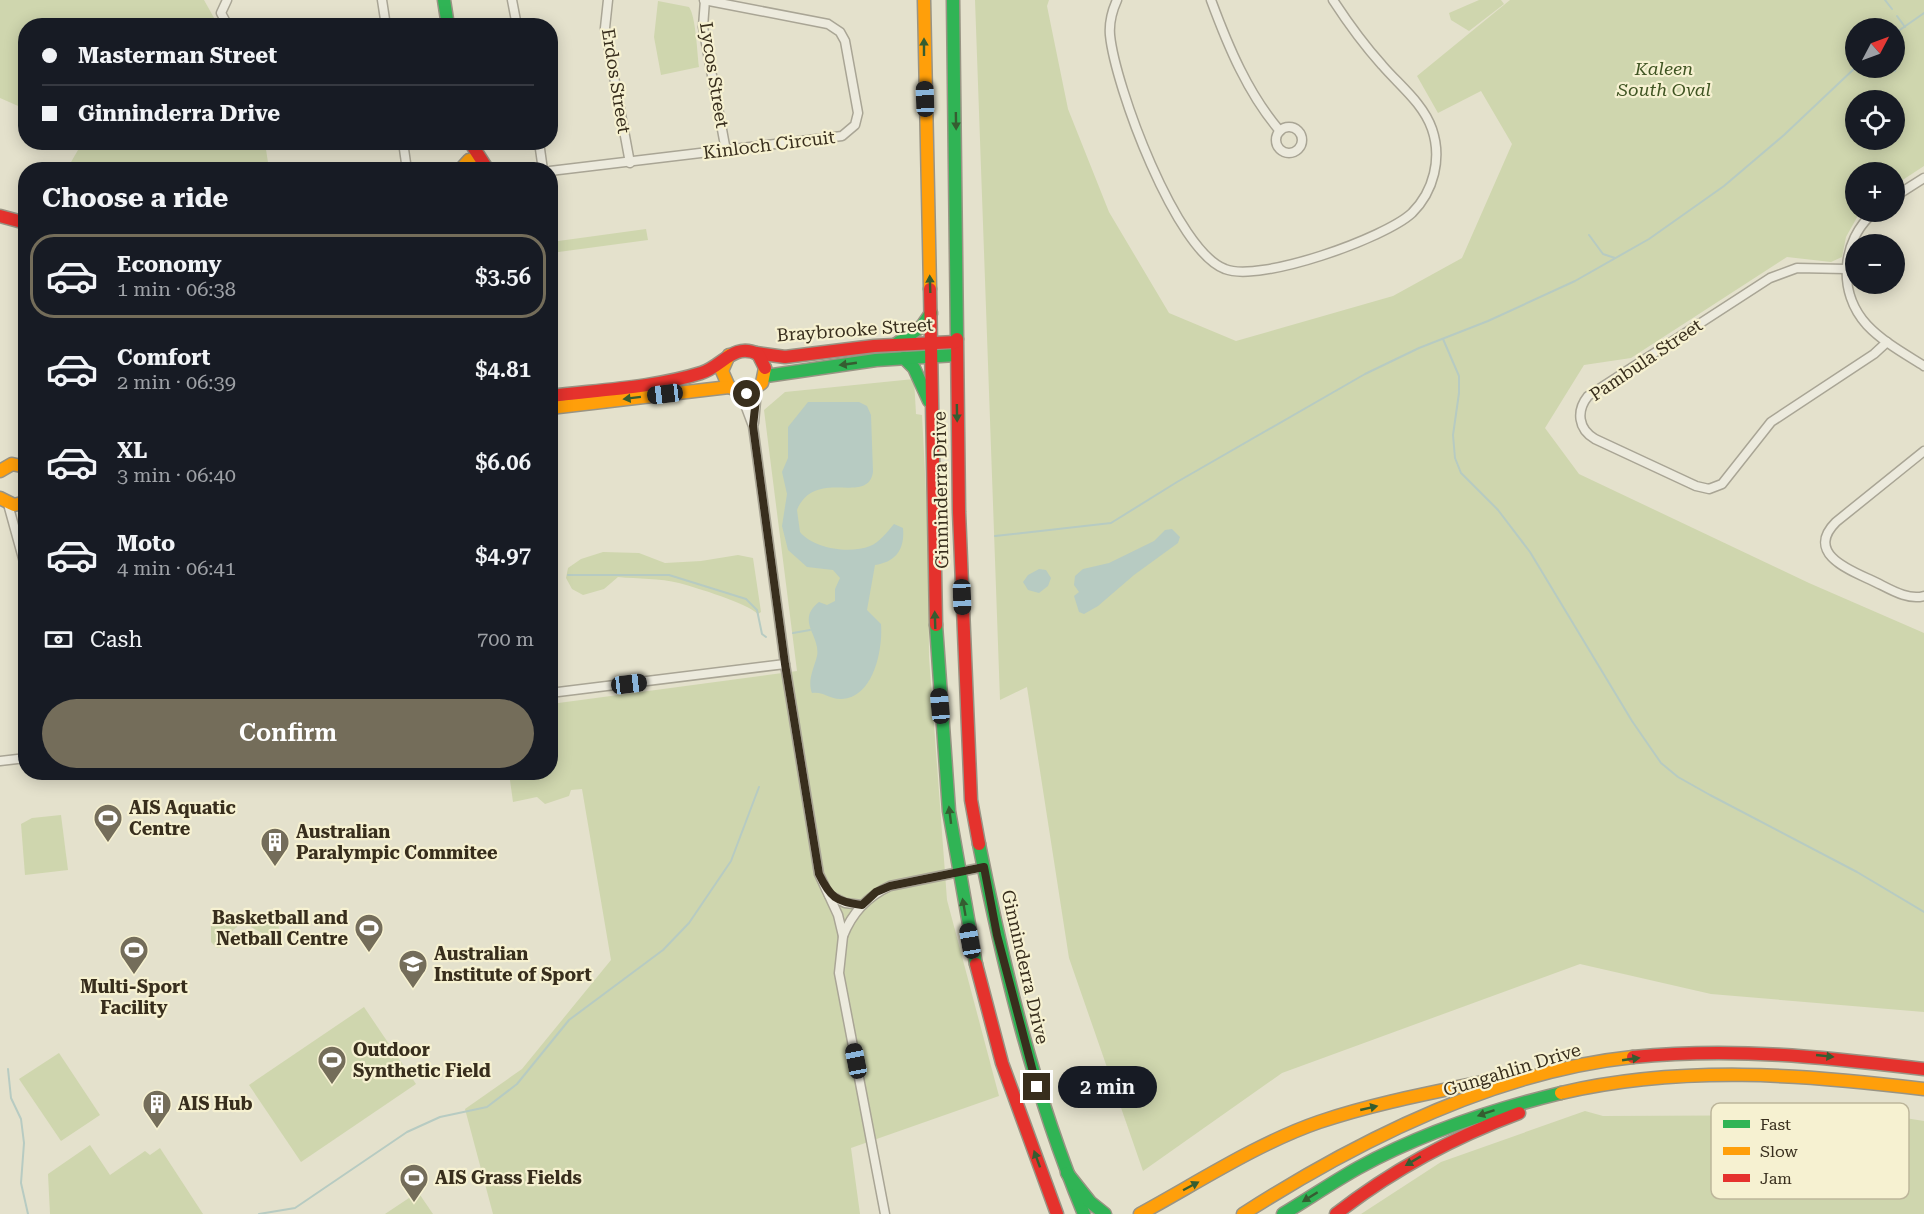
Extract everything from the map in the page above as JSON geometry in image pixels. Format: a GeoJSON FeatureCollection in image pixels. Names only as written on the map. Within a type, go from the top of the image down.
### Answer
{"type":"FeatureCollection","features":[{"type":"Feature","properties":{"kind":"main road"},"geometry":{"type":"LineString","coordinates":[[444,0],[447,18]]}},
{"type":"Feature","properties":{"kind":"main road","name":"Ginninderra Drive"},"geometry":{"type":"LineString","coordinates":[[924,0],[936,664],[949,811],[970,941],[1002,1064],[1057,1214]]}},
{"type":"Feature","properties":{"kind":"main road","name":"Ginninderra Drive"},"geometry":{"type":"LineString","coordinates":[[953,0],[956,348],[965,685],[971,800],[997,935],[1030,1065],[1066,1173],[1084,1214]]}},
{"type":"Feature","properties":{"kind":"main road"},"geometry":{"type":"LineString","coordinates":[[0,216],[18,221]]}},
{"type":"Feature","properties":{"kind":"main road"},"geometry":{"type":"LineString","coordinates":[[895,345],[922,326],[931,313]]}},
{"type":"Feature","properties":{"kind":"main road","name":"Braybrooke Street"},"geometry":{"type":"LineString","coordinates":[[756,353],[785,357],[895,345],[931,349],[956,348]]}},
{"type":"Feature","properties":{"kind":"main road","name":"Braybrooke Street"},"geometry":{"type":"LineString","coordinates":[[766,376],[904,358],[931,349]]}},
{"type":"Feature","properties":{"kind":"main road"},"geometry":{"type":"LineString","coordinates":[[558,395],[685,378],[710,370],[729,356],[742,350],[756,353],[765,365],[766,376],[757,390],[741,394],[729,387],[722,371],[729,356]]}},
{"type":"Feature","properties":{"kind":"main road"},"geometry":{"type":"LineString","coordinates":[[904,358],[914,368],[932,405]]}},
{"type":"Feature","properties":{"kind":"main road"},"geometry":{"type":"LineString","coordinates":[[558,407],[729,387]]}},
{"type":"Feature","properties":{"kind":"main road"},"geometry":{"type":"LineString","coordinates":[[0,471],[12,464],[18,465]]}},
{"type":"Feature","properties":{"kind":"main road","name":"Gungahlin Drive"},"geometry":{"type":"LineString","coordinates":[[1243,1214],[1313,1169],[1388,1131],[1468,1100],[1573,1067],[1683,1052],[1725,1051],[1810,1055],[1924,1069]]}},
{"type":"Feature","properties":{"kind":"main road"},"geometry":{"type":"LineString","coordinates":[[1140,1214],[1242,1158],[1317,1123],[1359,1110],[1484,1082],[1573,1067]]}},
{"type":"Feature","properties":{"kind":"main road","name":"Gungahlin Drive"},"geometry":{"type":"LineString","coordinates":[[1283,1214],[1370,1162],[1473,1117],[1555,1093],[1645,1078],[1685,1074],[1766,1072],[1849,1079],[1924,1089]]}},
{"type":"Feature","properties":{"kind":"main road"},"geometry":{"type":"LineString","coordinates":[[1336,1214],[1388,1175],[1465,1134],[1547,1103],[1645,1078]]}},
{"type":"Feature","properties":{"kind":"main road"},"geometry":{"type":"LineString","coordinates":[[1066,1173],[1090,1202],[1105,1214]]}},
{"type":"Feature","properties":{"kind":"street"},"geometry":{"type":"LineString","coordinates":[[224,18],[221,13],[227,0]]}},
{"type":"Feature","properties":{"kind":"street"},"geometry":{"type":"LineString","coordinates":[[382,0],[385,18]]}},
{"type":"Feature","properties":{"kind":"street"},"geometry":{"type":"LineString","coordinates":[[512,0],[515,18]]}},
{"type":"Feature","properties":{"kind":"street","name":"Erdos Street"},"geometry":{"type":"LineString","coordinates":[[608,0],[605,28],[630,163]]}},
{"type":"Feature","properties":{"kind":"street","name":"Kinloch Circuit"},"geometry":{"type":"LineString","coordinates":[[558,170],[842,136],[855,125],[858,113],[846,41],[840,32],[828,24],[704,0]]}},
{"type":"Feature","properties":{"kind":"street","name":"Lycos Street"},"geometry":{"type":"LineString","coordinates":[[704,0],[703,27],[726,151]]}},
{"type":"Feature","properties":{"kind":"street"},"geometry":{"type":"LineString","coordinates":[[1117,0],[1110,19],[1111,42],[1131,113],[1160,181],[1200,252],[1217,266],[1245,273],[1315,257],[1390,227],[1412,212],[1431,182],[1436,147],[1428,121],[1419,106],[1366,47],[1333,0]]}},
{"type":"Feature","properties":{"kind":"street"},"geometry":{"type":"LineString","coordinates":[[1211,0],[1246,79],[1264,111],[1280,131]]}},
{"type":"Feature","properties":{"kind":"street"},"geometry":{"type":"LineString","coordinates":[[1905,190],[1924,178]]}},
{"type":"Feature","properties":{"kind":"street"},"geometry":{"type":"LineString","coordinates":[[1856,234],[1866,222]]}},
{"type":"Feature","properties":{"kind":"street","name":"Pambula Street"},"geometry":{"type":"LineString","coordinates":[[1845,269],[1797,268],[1770,278],[1588,396],[1580,411],[1583,428],[1595,439],[1696,486],[1714,488],[1728,478],[1771,422],[1874,354],[1887,342]]}},
{"type":"Feature","properties":{"kind":"street"},"geometry":{"type":"LineString","coordinates":[[1851,294],[1856,310],[1866,323],[1887,342],[1924,366]]}},
{"type":"Feature","properties":{"kind":"street"},"geometry":{"type":"LineString","coordinates":[[753,426],[757,390]]}},
{"type":"Feature","properties":{"kind":"street"},"geometry":{"type":"LineString","coordinates":[[741,394],[753,426],[785,664],[819,874],[829,894],[843,936]]}},
{"type":"Feature","properties":{"kind":"street"},"geometry":{"type":"LineString","coordinates":[[1924,451],[1836,522],[1830,529],[1826,541],[1831,558],[1841,566],[1908,597],[1924,596]]}},
{"type":"Feature","properties":{"kind":"street"},"geometry":{"type":"LineString","coordinates":[[4,501],[18,544]]}},
{"type":"Feature","properties":{"kind":"street"},"geometry":{"type":"LineString","coordinates":[[558,692],[785,664]]}},
{"type":"Feature","properties":{"kind":"street"},"geometry":{"type":"LineString","coordinates":[[0,761],[18,759]]}},
{"type":"Feature","properties":{"kind":"street"},"geometry":{"type":"LineString","coordinates":[[885,1214],[839,973],[843,936],[848,922],[876,892],[890,886],[984,867]]}},
{"type":"Feature","properties":{"kind":"street"},"geometry":{"type":"LineString","coordinates":[[829,894],[845,903],[862,905]]}},
{"type":"Feature","properties":{"kind":"green space"},"geometry":{"type":"Polygon","coordinates":[[[0,0],[204,0],[214,18],[18,18],[18,106],[0,98],[0,0]]]}},
{"type":"Feature","properties":{"kind":"green space","name":"Kaleen South Oval"},"geometry":{"type":"Polygon","coordinates":[[[975,0],[1049,0],[1047,6],[1068,109],[1109,212],[1169,313],[1236,341],[1393,296],[1462,258],[1512,144],[1481,91],[1438,113],[1417,76],[1510,0],[1924,0],[1924,166],[1905,178],[1905,162],[1845,162],[1845,222],[1854,222],[1848,234],[1845,234],[1842,257],[1831,262],[1787,257],[1631,358],[1584,365],[1545,428],[1579,474],[1809,583],[1924,633],[1924,1012],[1711,994],[1580,964],[1282,1073],[1143,1171],[1069,958],[1027,687],[1000,700],[975,0]]]}},
{"type":"Feature","properties":{"kind":"green space"},"geometry":{"type":"Polygon","coordinates":[[[1479,0],[1501,0],[1504,4],[1469,31],[1451,20],[1449,13],[1479,0]]]}},
{"type":"Feature","properties":{"kind":"green space"},"geometry":{"type":"Polygon","coordinates":[[[658,1],[689,7],[695,26],[699,67],[661,75],[654,37],[658,1]]]}},
{"type":"Feature","properties":{"kind":"green space"},"geometry":{"type":"Polygon","coordinates":[[[78,150],[266,150],[268,162],[71,162],[78,150]]]}},
{"type":"Feature","properties":{"kind":"green space"},"geometry":{"type":"Polygon","coordinates":[[[646,229],[648,240],[558,252],[558,241],[646,229]]]}},
{"type":"Feature","properties":{"kind":"green space"},"geometry":{"type":"Polygon","coordinates":[[[914,379],[916,414],[922,415],[928,531],[929,657],[947,900],[999,1096],[851,1148],[860,1214],[493,1214],[465,1109],[522,1069],[611,960],[582,789],[571,790],[569,796],[545,804],[537,797],[513,802],[510,780],[558,780],[558,703],[797,671],[764,410],[785,392],[914,379]]]}},
{"type":"Feature","properties":{"kind":"green space"},"geometry":{"type":"Polygon","coordinates":[[[603,552],[639,553],[665,563],[701,561],[738,555],[753,558],[761,612],[758,614],[744,605],[721,596],[664,580],[618,577],[604,589],[583,595],[572,589],[566,578],[568,568],[581,559],[603,552]]]}},
{"type":"Feature","properties":{"kind":"green space"},"geometry":{"type":"Polygon","coordinates":[[[61,815],[68,870],[25,875],[21,824],[32,818],[61,815]]]}},
{"type":"Feature","properties":{"kind":"green space"},"geometry":{"type":"Polygon","coordinates":[[[270,920],[278,923],[281,941],[272,944],[262,933],[251,927],[250,921],[270,920]]]}},
{"type":"Feature","properties":{"kind":"green space"},"geometry":{"type":"Polygon","coordinates":[[[235,922],[237,927],[226,936],[223,947],[217,948],[211,942],[211,926],[235,922]]]}},
{"type":"Feature","properties":{"kind":"green space","name":"Outdoor Synthetic Field"},"geometry":{"type":"Polygon","coordinates":[[[364,1007],[416,1084],[301,1162],[249,1085],[364,1007]]]}},
{"type":"Feature","properties":{"kind":"green space"},"geometry":{"type":"Polygon","coordinates":[[[59,1053],[100,1115],[61,1141],[19,1079],[59,1053]]]}},
{"type":"Feature","properties":{"kind":"green space"},"geometry":{"type":"Polygon","coordinates":[[[1585,1111],[1603,1116],[1711,1116],[1711,1199],[1909,1199],[1909,1119],[1924,1121],[1924,1214],[1361,1214],[1441,1162],[1585,1111]]]}},
{"type":"Feature","properties":{"kind":"green space"},"geometry":{"type":"Polygon","coordinates":[[[90,1145],[110,1175],[145,1151],[150,1155],[160,1148],[203,1214],[50,1214],[48,1174],[90,1145]]]}},
{"type":"Feature","properties":{"kind":"green space","name":"AIS Grass Fields"},"geometry":{"type":"Polygon","coordinates":[[[418,1192],[433,1214],[385,1214],[418,1192]]]}},
{"type":"Feature","properties":{"kind":"shaded area"},"geometry":{"type":"Polygon","coordinates":[[[808,402],[859,402],[867,406],[871,415],[873,472],[869,482],[862,486],[828,488],[805,497],[797,510],[800,532],[806,538],[823,546],[853,550],[873,544],[894,524],[903,528],[901,548],[898,553],[889,561],[875,565],[867,610],[881,624],[880,646],[874,670],[862,690],[842,699],[812,693],[811,679],[817,649],[809,622],[812,609],[819,602],[827,605],[835,601],[835,589],[840,578],[833,570],[807,567],[788,550],[782,526],[787,494],[782,472],[788,458],[788,427],[808,402]]]}},
{"type":"Feature","properties":{"kind":"shaded area"},"geometry":{"type":"Polygon","coordinates":[[[1172,529],[1180,537],[1178,543],[1134,575],[1098,606],[1084,614],[1079,612],[1074,596],[1079,592],[1074,585],[1075,576],[1083,569],[1109,563],[1154,541],[1165,530],[1172,529]]]}},
{"type":"Feature","properties":{"kind":"shaded area"},"geometry":{"type":"Polygon","coordinates":[[[1039,569],[1046,570],[1051,578],[1048,586],[1039,593],[1028,590],[1023,582],[1028,575],[1039,569]]]}},
{"type":"Feature","properties":{"kind":"waterway"},"geometry":{"type":"LineString","coordinates":[[1885,0],[1892,9]]}},
{"type":"Feature","properties":{"kind":"waterway"},"geometry":{"type":"LineString","coordinates":[[1905,26],[1924,13]]}},
{"type":"Feature","properties":{"kind":"waterway"},"geometry":{"type":"LineString","coordinates":[[995,536],[1111,523],[1177,482],[1365,374],[1419,348],[1488,321],[1575,281],[1649,239],[1724,186],[1784,135],[1845,77]]}},
{"type":"Feature","properties":{"kind":"waterway"},"geometry":{"type":"LineString","coordinates":[[1589,235],[1603,254],[1615,258]]}},
{"type":"Feature","properties":{"kind":"waterway"},"geometry":{"type":"LineString","coordinates":[[1443,339],[1459,376],[1453,435],[1455,458],[1461,473],[1498,510],[1530,552],[1632,721],[1661,763],[1678,777],[1857,872],[1924,912]]}},
{"type":"Feature","properties":{"kind":"waterway"},"geometry":{"type":"LineString","coordinates":[[568,575],[669,575],[746,599],[757,610],[762,634],[766,637]]}},
{"type":"Feature","properties":{"kind":"waterway"},"geometry":{"type":"LineString","coordinates":[[793,633],[810,630]]}},
{"type":"Feature","properties":{"kind":"waterway"},"geometry":{"type":"LineString","coordinates":[[259,1214],[295,1208],[407,1132],[440,1117],[487,1107],[517,1084],[569,1020],[663,950],[689,923],[731,861],[759,787]]}},
{"type":"Feature","properties":{"kind":"waterway"},"geometry":{"type":"LineString","coordinates":[[8,1069],[11,1098],[21,1119],[24,1143],[21,1183],[28,1214]]}},
{"type":"Feature","properties":{"kind":"traffic: fast"},"geometry":{"type":"LineString","coordinates":[[444,0],[447,18]]}},
{"type":"Feature","properties":{"kind":"traffic: fast"},"geometry":{"type":"LineString","coordinates":[[953,0],[957,339]]}},
{"type":"Feature","properties":{"kind":"traffic: fast"},"geometry":{"type":"LineString","coordinates":[[895,345],[922,326],[931,313]]}},
{"type":"Feature","properties":{"kind":"traffic: fast"},"geometry":{"type":"LineString","coordinates":[[766,376],[876,360],[956,355]]}},
{"type":"Feature","properties":{"kind":"traffic: fast"},"geometry":{"type":"LineString","coordinates":[[904,358],[914,368],[929,401]]}},
{"type":"Feature","properties":{"kind":"traffic: fast"},"geometry":{"type":"LineString","coordinates":[[936,625],[949,811],[976,964]]}},
{"type":"Feature","properties":{"kind":"traffic: fast"},"geometry":{"type":"LineString","coordinates":[[979,844],[1010,985],[1035,1077],[1084,1214]]}},
{"type":"Feature","properties":{"kind":"traffic: fast"},"geometry":{"type":"LineString","coordinates":[[1283,1214],[1358,1168],[1432,1133],[1483,1115],[1561,1093]]}},
{"type":"Feature","properties":{"kind":"traffic: fast"},"geometry":{"type":"LineString","coordinates":[[1067,1173],[1090,1202],[1105,1214]]}},
{"type":"Feature","properties":{"kind":"traffic: slow"},"geometry":{"type":"LineString","coordinates":[[924,0],[930,289]]}},
{"type":"Feature","properties":{"kind":"traffic: slow"},"geometry":{"type":"LineString","coordinates":[[467,162],[469,160],[480,161]]}},
{"type":"Feature","properties":{"kind":"traffic: slow"},"geometry":{"type":"LineString","coordinates":[[729,355],[722,371],[729,387],[747,394],[762,383],[765,368]]}},
{"type":"Feature","properties":{"kind":"traffic: slow"},"geometry":{"type":"LineString","coordinates":[[558,407],[729,387]]}},
{"type":"Feature","properties":{"kind":"traffic: slow"},"geometry":{"type":"LineString","coordinates":[[0,471],[12,464],[18,465]]}},
{"type":"Feature","properties":{"kind":"traffic: slow"},"geometry":{"type":"LineString","coordinates":[[0,498],[14,505],[18,504]]}},
{"type":"Feature","properties":{"kind":"traffic: slow"},"geometry":{"type":"LineString","coordinates":[[1243,1214],[1333,1161],[1430,1113],[1531,1077],[1582,1065],[1633,1057]]}},
{"type":"Feature","properties":{"kind":"traffic: slow"},"geometry":{"type":"LineString","coordinates":[[1140,1214],[1251,1152],[1319,1122],[1393,1101],[1520,1074]]}},
{"type":"Feature","properties":{"kind":"traffic: slow"},"geometry":{"type":"LineString","coordinates":[[1561,1093],[1651,1078],[1697,1075],[1788,1076],[1924,1089]]}},
{"type":"Feature","properties":{"kind":"traffic: jam"},"geometry":{"type":"LineString","coordinates":[[475,150],[483,162]]}},
{"type":"Feature","properties":{"kind":"traffic: jam"},"geometry":{"type":"LineString","coordinates":[[0,216],[18,221]]}},
{"type":"Feature","properties":{"kind":"traffic: jam"},"geometry":{"type":"LineString","coordinates":[[930,289],[936,625]]}},
{"type":"Feature","properties":{"kind":"traffic: jam"},"geometry":{"type":"LineString","coordinates":[[957,339],[959,512],[971,800],[979,844]]}},
{"type":"Feature","properties":{"kind":"traffic: jam"},"geometry":{"type":"LineString","coordinates":[[756,353],[785,357],[874,346],[956,342]]}},
{"type":"Feature","properties":{"kind":"traffic: jam"},"geometry":{"type":"LineString","coordinates":[[558,395],[683,378],[708,370],[742,351],[758,354],[765,368]]}},
{"type":"Feature","properties":{"kind":"traffic: jam"},"geometry":{"type":"LineString","coordinates":[[976,964],[1002,1063],[1057,1214]]}},
{"type":"Feature","properties":{"kind":"traffic: jam"},"geometry":{"type":"LineString","coordinates":[[1633,1057],[1743,1053],[1814,1057],[1924,1069]]}},
{"type":"Feature","properties":{"kind":"traffic: jam"},"geometry":{"type":"LineString","coordinates":[[1336,1214],[1379,1183],[1423,1156],[1519,1113]]}},
{"type":"Feature","properties":{"kind":"place","name":"AIS Aquatic Centre"},"geometry":{"type":"Point","coordinates":[108,844]}},
{"type":"Feature","properties":{"kind":"place","name":"Australian Paralympic Commitee"},"geometry":{"type":"Point","coordinates":[275,868]}},
{"type":"Feature","properties":{"kind":"place","name":"Basketball and Netball Centre"},"geometry":{"type":"Point","coordinates":[369,954]}},
{"type":"Feature","properties":{"kind":"place","name":"Multi-Sport Facility"},"geometry":{"type":"Point","coordinates":[134,976]}},
{"type":"Feature","properties":{"kind":"place","name":"Australian Institute of Sport"},"geometry":{"type":"Point","coordinates":[413,990]}},
{"type":"Feature","properties":{"kind":"place","name":"Outdoor Synthetic Field"},"geometry":{"type":"Point","coordinates":[332,1086]}},
{"type":"Feature","properties":{"kind":"place","name":"AIS Hub"},"geometry":{"type":"Point","coordinates":[157,1130]}},
{"type":"Feature","properties":{"kind":"place","name":"AIS Grass Fields"},"geometry":{"type":"Point","coordinates":[414,1204]}},
{"type":"Feature","properties":{"kind":"route"},"geometry":{"type":"LineString","coordinates":[[747,394],[757,390],[753,426],[785,664],[819,874],[829,894],[845,903],[862,905],[876,892],[890,886],[984,867],[997,935],[1037,1087]]}}]}
